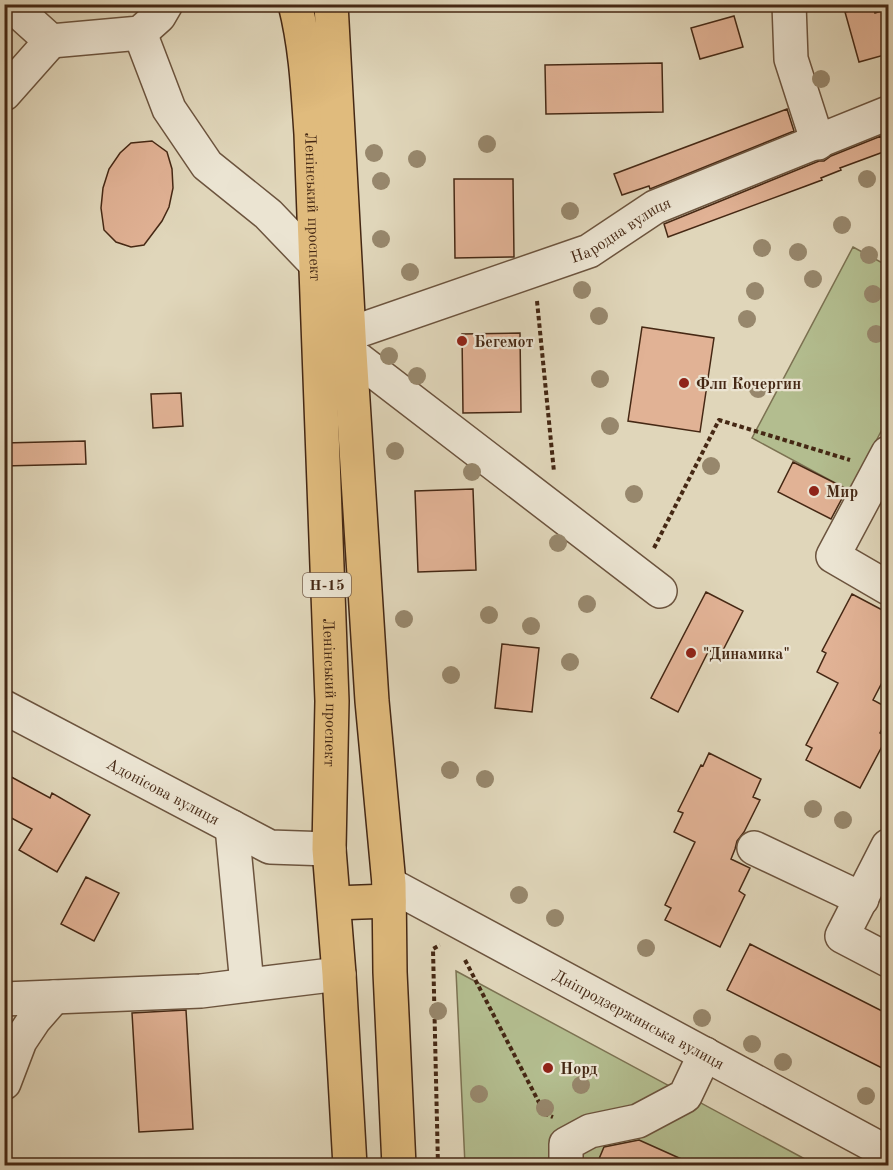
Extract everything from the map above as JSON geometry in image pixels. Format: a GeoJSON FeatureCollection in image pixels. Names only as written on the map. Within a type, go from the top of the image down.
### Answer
{"type":"FeatureCollection","features":[{"type":"Feature","properties":{"kind":"main road","name":"Ленінський проспект"},"geometry":{"type":"LineString","coordinates":[[295,4],[301,28],[311,134],[332,701],[329,849],[350,1166]]}},
{"type":"Feature","properties":{"kind":"main road","name":"Ленінський проспект"},"geometry":{"type":"LineString","coordinates":[[332,4],[349,343],[372,700],[389,893],[390,972],[399,1166]]}},
{"type":"Feature","properties":{"kind":"main road"},"geometry":{"type":"LineString","coordinates":[[334,903],[389,893]]}},
{"type":"Feature","properties":{"kind":"street"},"geometry":{"type":"LineString","coordinates":[[10,4],[51,41]]}},
{"type":"Feature","properties":{"kind":"street"},"geometry":{"type":"LineString","coordinates":[[4,94],[51,41],[140,33],[159,16],[166,4]]}},
{"type":"Feature","properties":{"kind":"street"},"geometry":{"type":"LineString","coordinates":[[789,4],[791,59],[818,143]]}},
{"type":"Feature","properties":{"kind":"street"},"geometry":{"type":"LineString","coordinates":[[140,33],[169,109],[207,165],[268,214],[315,263]]}},
{"type":"Feature","properties":{"kind":"street","name":"Народна вулиця"},"geometry":{"type":"LineString","coordinates":[[349,343],[534,270],[589,251],[655,207],[888,114]]}},
{"type":"Feature","properties":{"kind":"street"},"geometry":{"type":"LineString","coordinates":[[349,343],[558,512],[650,583]]}},
{"type":"Feature","properties":{"kind":"street"},"geometry":{"type":"LineString","coordinates":[[884,461],[833,555],[888,588]]}},
{"type":"Feature","properties":{"kind":"street","name":"Адонісова вулиця"},"geometry":{"type":"LineString","coordinates":[[4,707],[270,847],[329,849]]}},
{"type":"Feature","properties":{"kind":"street"},"geometry":{"type":"LineString","coordinates":[[232,827],[247,985]]}},
{"type":"Feature","properties":{"kind":"street"},"geometry":{"type":"LineString","coordinates":[[888,846],[842,936],[888,960]]}},
{"type":"Feature","properties":{"kind":"street"},"geometry":{"type":"LineString","coordinates":[[754,848],[862,899]]}},
{"type":"Feature","properties":{"kind":"street","name":"Дніпродзержинська вулиця"},"geometry":{"type":"LineString","coordinates":[[389,893],[456,921],[888,1153]]}},
{"type":"Feature","properties":{"kind":"street"},"geometry":{"type":"LineString","coordinates":[[4,999],[201,991],[339,974]]}},
{"type":"Feature","properties":{"kind":"street"},"geometry":{"type":"LineString","coordinates":[[4,1083],[20,1041],[54,997]]}},
{"type":"Feature","properties":{"kind":"street"},"geometry":{"type":"LineString","coordinates":[[566,1166],[566,1144],[591,1131],[638,1121],[685,1096],[705,1054]]}},
{"type":"Feature","properties":{"kind":"path"},"geometry":{"type":"LineString","coordinates":[[534,270],[558,512]]}},
{"type":"Feature","properties":{"kind":"path"},"geometry":{"type":"LineString","coordinates":[[650,583],[719,420],[884,461]]}},
{"type":"Feature","properties":{"kind":"path"},"geometry":{"type":"LineString","coordinates":[[456,921],[461,953],[545,1114],[591,1131]]}},
{"type":"Feature","properties":{"kind":"path"},"geometry":{"type":"LineString","coordinates":[[438,1166],[433,950],[444,944],[456,921]]}},
{"type":"Feature","properties":{"kind":"green space"},"geometry":{"type":"Polygon","coordinates":[[[853,247],[888,266],[888,418],[850,491],[752,438],[853,247]]]}},
{"type":"Feature","properties":{"kind":"green space","name":"Норд"},"geometry":{"type":"Polygon","coordinates":[[[456,971],[816,1165],[465,1165],[456,971]]]}},
{"type":"Feature","properties":{"kind":"building"},"geometry":{"type":"Polygon","coordinates":[[[873,5],[875,13],[888,9],[888,54],[859,62],[845,12],[873,5]]]}},
{"type":"Feature","properties":{"kind":"building"},"geometry":{"type":"Polygon","coordinates":[[[734,16],[743,47],[700,59],[691,28],[734,16]]]}},
{"type":"Feature","properties":{"kind":"building"},"geometry":{"type":"Polygon","coordinates":[[[662,63],[663,112],[546,114],[545,65],[662,63]]]}},
{"type":"Feature","properties":{"kind":"building"},"geometry":{"type":"Polygon","coordinates":[[[787,109],[794,131],[650,189],[649,186],[622,195],[614,174],[787,109]]]}},
{"type":"Feature","properties":{"kind":"building"},"geometry":{"type":"Polygon","coordinates":[[[881,136],[886,151],[840,168],[841,170],[821,178],[822,180],[668,237],[664,224],[881,136]]]}},
{"type":"Feature","properties":{"kind":"building"},"geometry":{"type":"Polygon","coordinates":[[[152,141],[167,152],[172,169],[173,188],[169,207],[162,221],[144,245],[131,247],[116,242],[104,230],[101,208],[103,188],[109,169],[120,153],[131,143],[152,141]]]}},
{"type":"Feature","properties":{"kind":"building"},"geometry":{"type":"Polygon","coordinates":[[[454,179],[513,179],[514,257],[455,258],[454,179]]]}},
{"type":"Feature","properties":{"kind":"building"},"geometry":{"type":"Polygon","coordinates":[[[642,327],[714,338],[700,432],[628,421],[642,327]]]}},
{"type":"Feature","properties":{"kind":"building"},"geometry":{"type":"Polygon","coordinates":[[[520,333],[521,412],[463,413],[462,334],[520,333]]]}},
{"type":"Feature","properties":{"kind":"building"},"geometry":{"type":"Polygon","coordinates":[[[181,393],[183,426],[153,428],[151,394],[181,393]]]}},
{"type":"Feature","properties":{"kind":"building"},"geometry":{"type":"Polygon","coordinates":[[[85,441],[86,464],[4,466],[4,443],[85,441]]]}},
{"type":"Feature","properties":{"kind":"building","name":"Мир"},"geometry":{"type":"Polygon","coordinates":[[[793,462],[847,489],[831,519],[778,492],[793,462]]]}},
{"type":"Feature","properties":{"kind":"building"},"geometry":{"type":"Polygon","coordinates":[[[473,489],[476,570],[418,572],[415,491],[473,489]]]}},
{"type":"Feature","properties":{"kind":"building","name":"\"Динамика\""},"geometry":{"type":"Polygon","coordinates":[[[706,592],[743,611],[720,656],[709,650],[678,712],[651,698],[706,592]]]}},
{"type":"Feature","properties":{"kind":"building"},"geometry":{"type":"Polygon","coordinates":[[[852,594],[888,613],[888,671],[873,700],[888,708],[888,716],[880,733],[887,737],[860,788],[806,760],[812,748],[806,745],[838,683],[817,672],[826,653],[822,651],[852,594]]]}},
{"type":"Feature","properties":{"kind":"building"},"geometry":{"type":"Polygon","coordinates":[[[502,644],[539,648],[532,712],[495,708],[502,644]]]}},
{"type":"Feature","properties":{"kind":"building"},"geometry":{"type":"Polygon","coordinates":[[[709,753],[761,779],[753,797],[760,800],[737,841],[731,859],[750,868],[739,891],[745,895],[720,947],[665,920],[671,908],[665,905],[695,842],[674,832],[683,813],[678,811],[709,753]]]}},
{"type":"Feature","properties":{"kind":"building"},"geometry":{"type":"Polygon","coordinates":[[[4,773],[50,798],[52,793],[90,815],[57,872],[19,850],[32,829],[4,814],[4,773]]]}},
{"type":"Feature","properties":{"kind":"building"},"geometry":{"type":"Polygon","coordinates":[[[86,877],[119,893],[94,941],[61,924],[86,877]]]}},
{"type":"Feature","properties":{"kind":"building"},"geometry":{"type":"Polygon","coordinates":[[[750,944],[888,1014],[888,1071],[727,990],[750,944]]]}},
{"type":"Feature","properties":{"kind":"building"},"geometry":{"type":"Polygon","coordinates":[[[186,1010],[193,1129],[139,1132],[132,1013],[186,1010]]]}},
{"type":"Feature","properties":{"kind":"building"},"geometry":{"type":"Polygon","coordinates":[[[639,1140],[697,1166],[596,1166],[604,1147],[639,1140]]]}},
{"type":"Feature","properties":{"kind":"place","name":"Бегемот"},"geometry":{"type":"Point","coordinates":[462,341]}},
{"type":"Feature","properties":{"kind":"place","name":"Флп Кочергин"},"geometry":{"type":"Point","coordinates":[684,383]}},
{"type":"Feature","properties":{"kind":"place","name":"Мир"},"geometry":{"type":"Point","coordinates":[814,491]}},
{"type":"Feature","properties":{"kind":"place","name":"\"Динамика\""},"geometry":{"type":"Point","coordinates":[691,653]}},
{"type":"Feature","properties":{"kind":"place","name":"Норд"},"geometry":{"type":"Point","coordinates":[548,1068]}}]}
